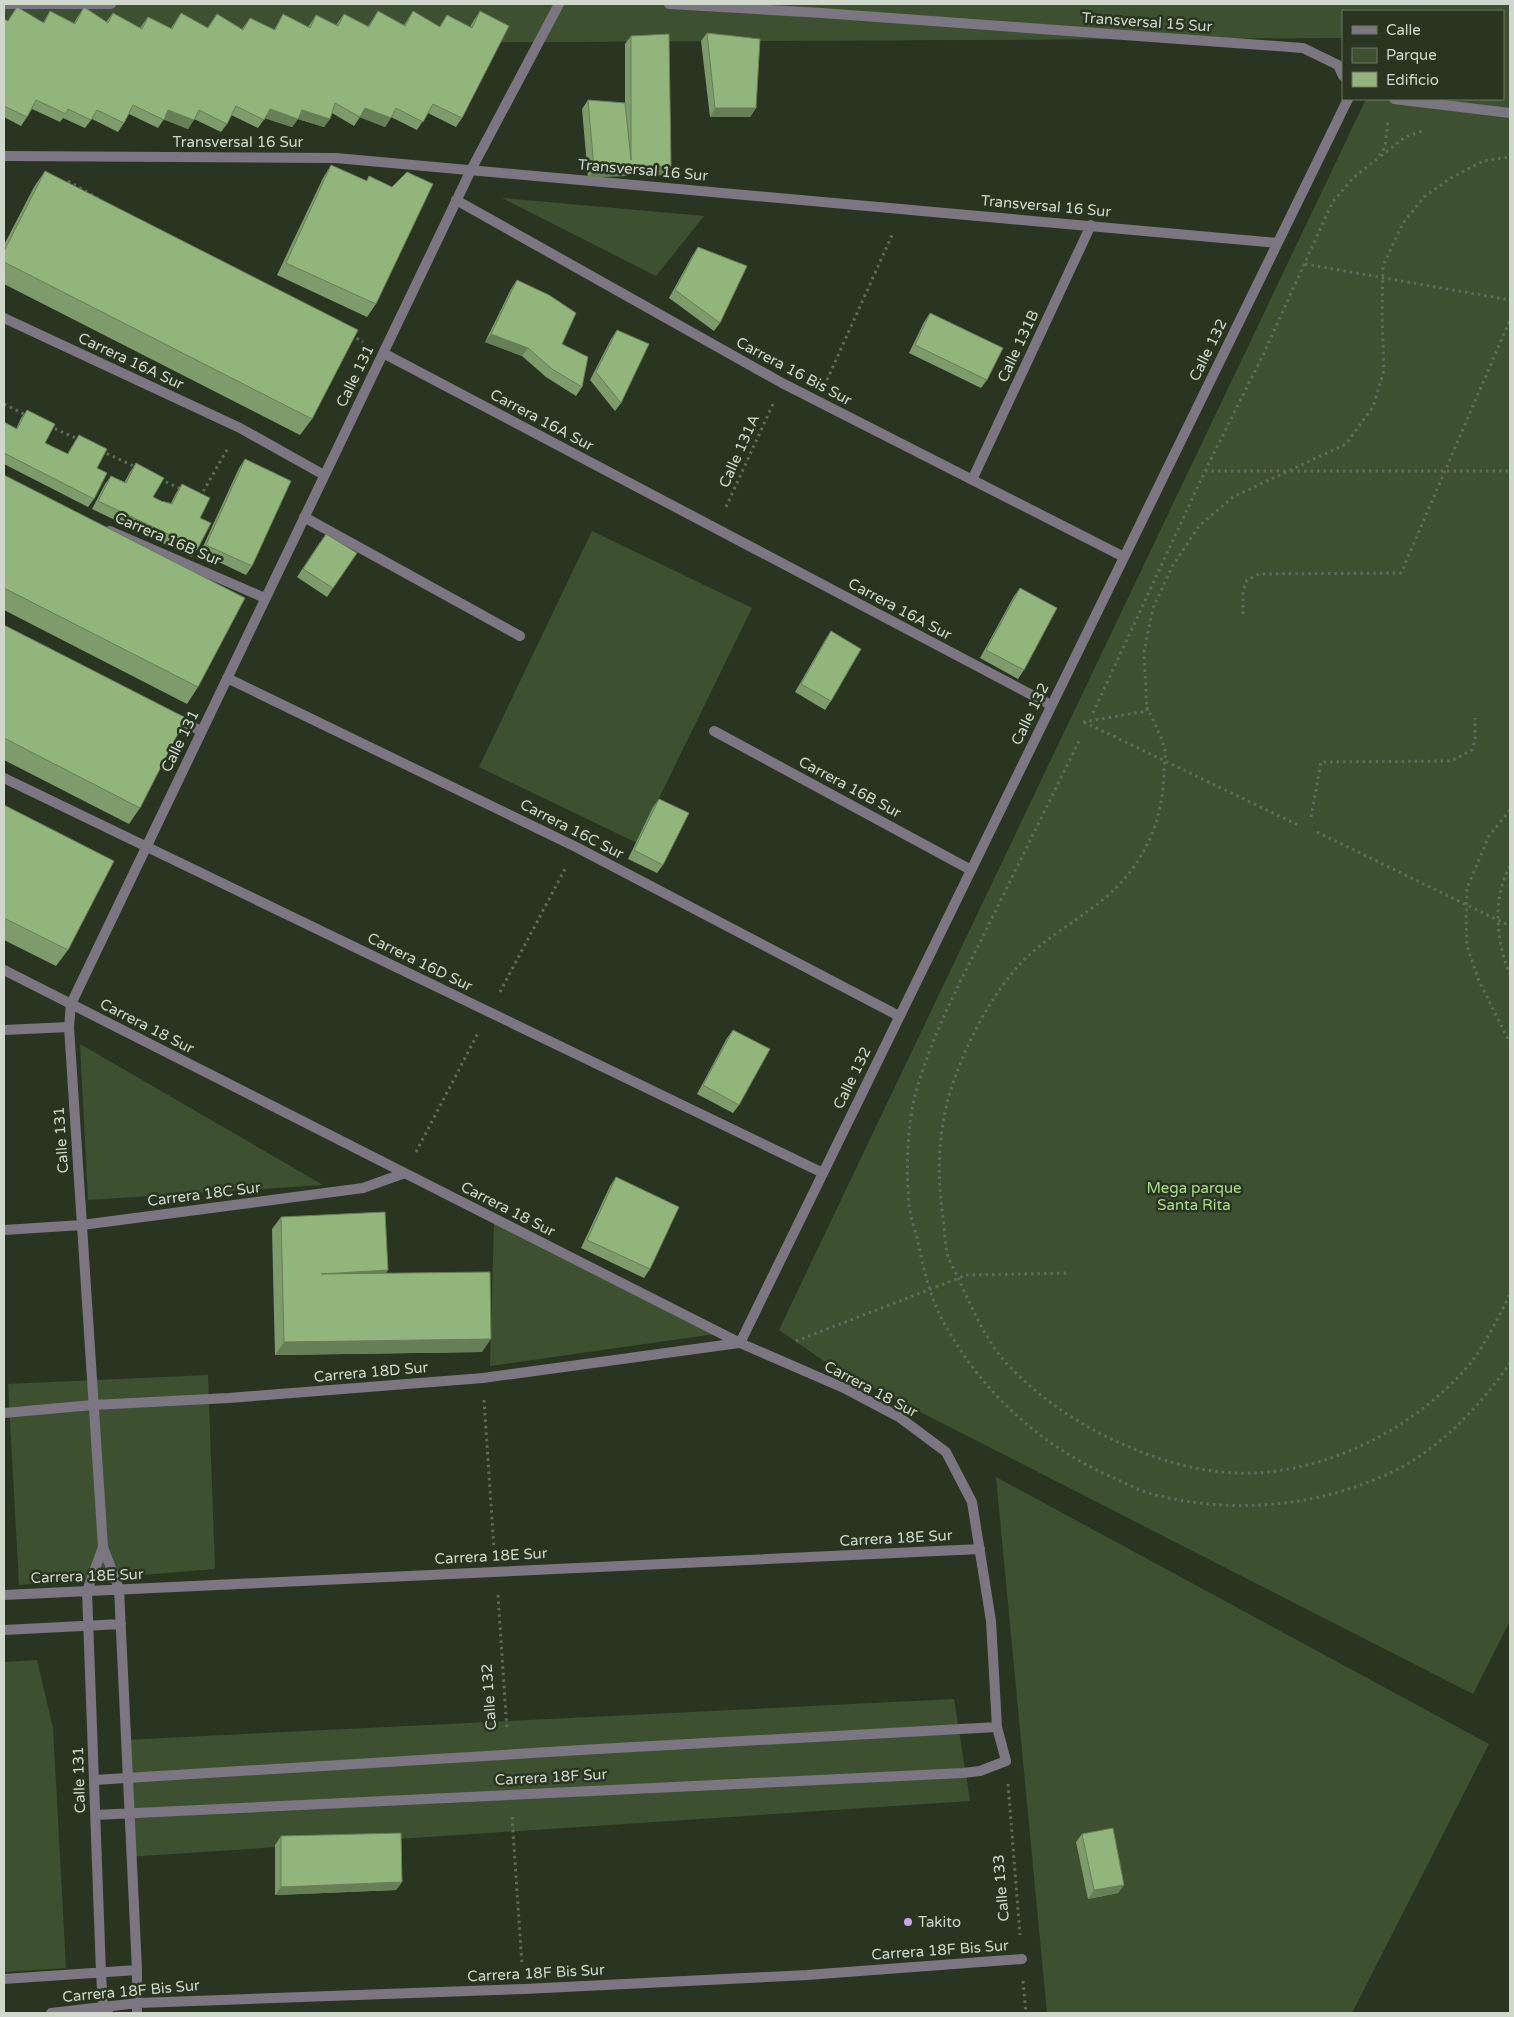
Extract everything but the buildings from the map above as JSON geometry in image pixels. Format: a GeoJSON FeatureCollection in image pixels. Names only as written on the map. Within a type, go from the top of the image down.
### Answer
{"type":"FeatureCollection","features":[{"type":"Feature","properties":{"kind":"street"},"geometry":{"type":"LineString","coordinates":[[4,4],[111,4]]}},
{"type":"Feature","properties":{"kind":"street","name":"Calle 131"},"geometry":{"type":"LineString","coordinates":[[138,2008],[119,1590],[102,1547],[69,1027],[71,1004],[470,170],[560,4]]}},
{"type":"Feature","properties":{"kind":"street","name":"Transversal 15 Sur"},"geometry":{"type":"LineString","coordinates":[[669,4],[822,13],[1304,48],[1338,65],[1342,74]]}},
{"type":"Feature","properties":{"kind":"street","name":"Calle 132"},"geometry":{"type":"LineString","coordinates":[[740,1342],[1348,100]]}},
{"type":"Feature","properties":{"kind":"street"},"geometry":{"type":"LineString","coordinates":[[1403,100],[1510,112]]}},
{"type":"Feature","properties":{"kind":"street","name":"Transversal 16 Sur"},"geometry":{"type":"LineString","coordinates":[[4,156],[336,158],[1278,243]]}},
{"type":"Feature","properties":{"kind":"street","name":"Carrera 16 Bis Sur"},"geometry":{"type":"LineString","coordinates":[[456,200],[782,383],[1124,557]]}},
{"type":"Feature","properties":{"kind":"street","name":"Calle 131B"},"geometry":{"type":"LineString","coordinates":[[972,480],[1090,225]]}},
{"type":"Feature","properties":{"kind":"street","name":"Carrera 16A Sur"},"geometry":{"type":"LineString","coordinates":[[4,318],[240,428],[324,475]]}},
{"type":"Feature","properties":{"kind":"street","name":"Carrera 16A Sur"},"geometry":{"type":"LineString","coordinates":[[383,353],[1052,705]]}},
{"type":"Feature","properties":{"kind":"street"},"geometry":{"type":"LineString","coordinates":[[304,517],[520,636]]}},
{"type":"Feature","properties":{"kind":"street","name":"Carrera 16B Sur"},"geometry":{"type":"LineString","coordinates":[[103,528],[265,598]]}},
{"type":"Feature","properties":{"kind":"street","name":"Carrera 16C Sur"},"geometry":{"type":"LineString","coordinates":[[227,678],[576,847],[899,1016]]}},
{"type":"Feature","properties":{"kind":"street"},"geometry":{"type":"LineString","coordinates":[[167,714],[201,731]]}},
{"type":"Feature","properties":{"kind":"street","name":"Carrera 16B Sur"},"geometry":{"type":"LineString","coordinates":[[714,731],[971,870]]}},
{"type":"Feature","properties":{"kind":"street","name":"Carrera 16D Sur"},"geometry":{"type":"LineString","coordinates":[[4,778],[822,1173]]}},
{"type":"Feature","properties":{"kind":"street","name":"Carrera 18 Sur"},"geometry":{"type":"LineString","coordinates":[[4,970],[740,1342],[846,1388],[899,1417],[946,1452],[972,1502],[980,1549]]}},
{"type":"Feature","properties":{"kind":"street"},"geometry":{"type":"LineString","coordinates":[[4,1030],[69,1027]]}},
{"type":"Feature","properties":{"kind":"street","name":"Carrera 18C Sur"},"geometry":{"type":"LineString","coordinates":[[4,1230],[82,1225],[363,1188],[405,1173]]}},
{"type":"Feature","properties":{"kind":"street","name":"Carrera 18D Sur"},"geometry":{"type":"LineString","coordinates":[[4,1413],[483,1378],[740,1342]]}},
{"type":"Feature","properties":{"kind":"street","name":"Calle 131"},"geometry":{"type":"LineString","coordinates":[[102,1547],[87,1591],[101,1973],[106,2010]]}},
{"type":"Feature","properties":{"kind":"street"},"geometry":{"type":"LineString","coordinates":[[980,1549],[991,1621],[997,1727],[1006,1761]]}},
{"type":"Feature","properties":{"kind":"street","name":"Carrera 18E Sur"},"geometry":{"type":"LineString","coordinates":[[4,1595],[980,1549]]}},
{"type":"Feature","properties":{"kind":"street"},"geometry":{"type":"LineString","coordinates":[[4,1630],[121,1624]]}},
{"type":"Feature","properties":{"kind":"street","name":"Carrera 18F Sur"},"geometry":{"type":"LineString","coordinates":[[94,1780],[508,1754],[997,1727]]}},
{"type":"Feature","properties":{"kind":"street","name":"Carrera 18F Sur"},"geometry":{"type":"LineString","coordinates":[[95,1815],[963,1773],[980,1771],[1006,1761]]}},
{"type":"Feature","properties":{"kind":"street","name":"Carrera 18F Bis Sur"},"geometry":{"type":"LineString","coordinates":[[51,2013],[806,1975],[1022,1959]]}},
{"type":"Feature","properties":{"kind":"street","name":"Carrera 18F Bis Sur"},"geometry":{"type":"LineString","coordinates":[[4,1979],[137,1970]]}},
{"type":"Feature","properties":{"kind":"path"},"geometry":{"type":"LineString","coordinates":[[1378,159],[1385,147],[1388,125],[1387,116]]}},
{"type":"Feature","properties":{"kind":"path"},"geometry":{"type":"LineString","coordinates":[[1093,713],[1332,203],[1353,178],[1405,137],[1425,130]]}},
{"type":"Feature","properties":{"kind":"path"},"geometry":{"type":"LineString","coordinates":[[1300,826],[1083,722],[1147,711],[1144,652],[1153,608],[1173,565],[1199,526],[1233,497],[1346,444],[1373,407],[1384,370],[1383,266],[1403,223],[1424,197],[1451,178],[1483,161],[1510,157]]}},
{"type":"Feature","properties":{"kind":"path"},"geometry":{"type":"LineString","coordinates":[[64,180],[107,203]]}},
{"type":"Feature","properties":{"kind":"path"},"geometry":{"type":"LineString","coordinates":[[817,401],[905,208]]}},
{"type":"Feature","properties":{"kind":"path"},"geometry":{"type":"LineString","coordinates":[[1305,264],[1510,300]]}},
{"type":"Feature","properties":{"kind":"path"},"geometry":{"type":"LineString","coordinates":[[1242,614],[1242,590],[1247,580],[1259,574],[1400,573],[1446,471],[1510,320]]}},
{"type":"Feature","properties":{"kind":"path"},"geometry":{"type":"LineString","coordinates":[[348,334],[383,353]]}},
{"type":"Feature","properties":{"kind":"path","name":"Calle 131A"},"geometry":{"type":"LineString","coordinates":[[716,528],[782,383]]}},
{"type":"Feature","properties":{"kind":"path"},"geometry":{"type":"LineString","coordinates":[[4,404],[30,417]]}},
{"type":"Feature","properties":{"kind":"path"},"geometry":{"type":"LineString","coordinates":[[48,425],[84,442]]}},
{"type":"Feature","properties":{"kind":"path"},"geometry":{"type":"LineString","coordinates":[[191,494],[200,498],[240,428]]}},
{"type":"Feature","properties":{"kind":"path"},"geometry":{"type":"LineString","coordinates":[[93,447],[137,468]]}},
{"type":"Feature","properties":{"kind":"path"},"geometry":{"type":"LineString","coordinates":[[1205,471],[1510,471]]}},
{"type":"Feature","properties":{"kind":"path"},"geometry":{"type":"LineString","coordinates":[[155,476],[182,489]]}},
{"type":"Feature","properties":{"kind":"path"},"geometry":{"type":"LineString","coordinates":[[1147,706],[1165,752],[1164,796],[1156,827],[1141,858],[1127,876],[1102,901],[1073,920],[1027,956],[1004,984],[982,1017],[952,1081],[943,1123],[938,1170],[947,1254],[973,1310],[990,1341],[1007,1364],[1042,1397],[1070,1417],[1104,1437],[1148,1455],[1178,1464],[1230,1472],[1269,1472],[1303,1466],[1341,1455],[1398,1426],[1444,1389],[1471,1363],[1510,1294]]}},
{"type":"Feature","properties":{"kind":"path"},"geometry":{"type":"LineString","coordinates":[[1311,817],[1321,762],[1451,761],[1472,750],[1475,740],[1475,718]]}},
{"type":"Feature","properties":{"kind":"path"},"geometry":{"type":"LineString","coordinates":[[1079,741],[936,1032],[915,1096],[908,1147],[909,1205],[930,1289],[943,1321],[976,1374],[1018,1418],[1063,1453],[1099,1472],[1150,1494],[1202,1503],[1251,1506],[1304,1500],[1353,1488],[1393,1472],[1452,1431],[1479,1402],[1510,1363]]}},
{"type":"Feature","properties":{"kind":"path"},"geometry":{"type":"LineString","coordinates":[[1510,810],[1489,836],[1467,888],[1466,904],[1467,946],[1479,981],[1510,1042]]}},
{"type":"Feature","properties":{"kind":"path"},"geometry":{"type":"LineString","coordinates":[[1317,832],[1510,926]]}},
{"type":"Feature","properties":{"kind":"path"},"geometry":{"type":"LineString","coordinates":[[1510,866],[1499,892],[1499,920],[1503,958],[1510,975]]}},
{"type":"Feature","properties":{"kind":"path"},"geometry":{"type":"LineString","coordinates":[[764,1353],[966,1275],[1070,1273]]}},
{"type":"Feature","properties":{"kind":"path","name":"Calle 132"},"geometry":{"type":"LineString","coordinates":[[483,1378],[508,1754]]}},
{"type":"Feature","properties":{"kind":"path","name":"Calle 133"},"geometry":{"type":"LineString","coordinates":[[1006,1761],[1026,2013]]}},
{"type":"Feature","properties":{"kind":"path"},"geometry":{"type":"LineString","coordinates":[[511,1794],[524,1989]]}},
{"type":"Feature","properties":{"kind":"green space","name":"Mega parque Santa Rita"},"geometry":{"type":"Polygon","coordinates":[[[4,4],[1510,4],[1510,1621],[1473,1694],[834,1368],[779,1330],[1366,100],[1504,100],[1504,10],[1342,10],[1342,38],[4,45],[4,4]]]}},
{"type":"Feature","properties":{"kind":"green space"},"geometry":{"type":"Polygon","coordinates":[[[502,198],[704,216],[656,276],[502,198]]]}},
{"type":"Feature","properties":{"kind":"green space"},"geometry":{"type":"Polygon","coordinates":[[[592,531],[752,608],[637,843],[479,767],[592,531]]]}},
{"type":"Feature","properties":{"kind":"green space"},"geometry":{"type":"Polygon","coordinates":[[[80,1044],[323,1185],[88,1200],[80,1044]]]}},
{"type":"Feature","properties":{"kind":"green space"},"geometry":{"type":"Polygon","coordinates":[[[494,1222],[715,1334],[490,1366],[494,1222]]]}},
{"type":"Feature","properties":{"kind":"green space"},"geometry":{"type":"Polygon","coordinates":[[[208,1375],[215,1569],[19,1585],[8,1384],[208,1375]]]}},
{"type":"Feature","properties":{"kind":"green space"},"geometry":{"type":"Polygon","coordinates":[[[996,1477],[1489,1744],[1352,2013],[1047,2013],[996,1477]]]}},
{"type":"Feature","properties":{"kind":"green space"},"geometry":{"type":"Polygon","coordinates":[[[37,1660],[53,1728],[66,1968],[4,1972],[4,1662],[37,1660]]]}},
{"type":"Feature","properties":{"kind":"green space"},"geometry":{"type":"Polygon","coordinates":[[[954,1699],[970,1801],[127,1857],[124,1740],[954,1699]]]}},
{"type":"Feature","properties":{"kind":"place","name":"Takito"},"geometry":{"type":"Point","coordinates":[908,1922]}}]}
